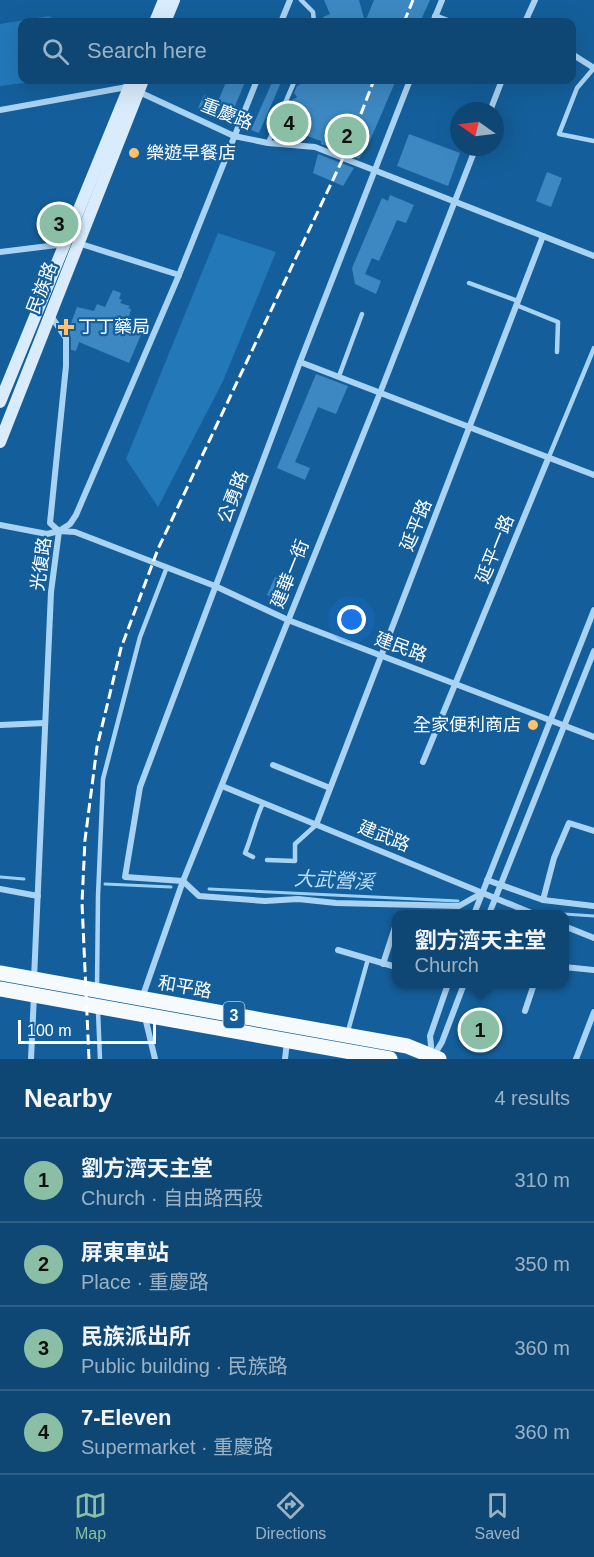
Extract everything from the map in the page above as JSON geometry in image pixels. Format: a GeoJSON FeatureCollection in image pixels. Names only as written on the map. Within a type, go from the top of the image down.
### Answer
{"type":"FeatureCollection","features":[{"type":"Feature","properties":{"kind":"main road","name":"和平路"},"geometry":{"type":"LineString","coordinates":[[0,973],[407,1046],[431,1059]]}},
{"type":"Feature","properties":{"kind":"main road","name":"和平路"},"geometry":{"type":"LineString","coordinates":[[0,989],[287,1040],[360,1056],[390,1059]]}},
{"type":"Feature","properties":{"kind":"street"},"geometry":{"type":"LineString","coordinates":[[157,18],[164,0]]}},
{"type":"Feature","properties":{"kind":"street"},"geometry":{"type":"LineString","coordinates":[[167,18],[174,0]]}},
{"type":"Feature","properties":{"kind":"street"},"geometry":{"type":"LineString","coordinates":[[283,18],[290,0]]}},
{"type":"Feature","properties":{"kind":"street"},"geometry":{"type":"LineString","coordinates":[[434,18],[442,0]]}},
{"type":"Feature","properties":{"kind":"street"},"geometry":{"type":"LineString","coordinates":[[527,18],[535,0]]}},
{"type":"Feature","properties":{"kind":"street"},"geometry":{"type":"LineString","coordinates":[[576,57],[594,68]]}},
{"type":"Feature","properties":{"kind":"street"},"geometry":{"type":"LineString","coordinates":[[0,110],[135,84]]}},
{"type":"Feature","properties":{"kind":"street","name":"重慶路"},"geometry":{"type":"LineString","coordinates":[[135,84],[234,136],[268,143],[315,147],[594,256]]}},
{"type":"Feature","properties":{"kind":"street","name":"民族路"},"geometry":{"type":"LineString","coordinates":[[0,442],[79,243],[135,84]]}},
{"type":"Feature","properties":{"kind":"street","name":"民族路"},"geometry":{"type":"LineString","coordinates":[[1,395],[63,244],[135,84]]}},
{"type":"Feature","properties":{"kind":"street","name":"光復路"},"geometry":{"type":"LineString","coordinates":[[31,1059],[51,592],[59,531],[70,525],[76,515],[179,274],[255,84]]}},
{"type":"Feature","properties":{"kind":"street","name":"公勇路"},"geometry":{"type":"LineString","coordinates":[[183,881],[125,877],[140,787],[300,362],[408,84]]}},
{"type":"Feature","properties":{"kind":"street"},"geometry":{"type":"LineString","coordinates":[[493,102],[500,84]]}},
{"type":"Feature","properties":{"kind":"street","name":"建華一街"},"geometry":{"type":"LineString","coordinates":[[155,1059],[142,999],[183,881],[380,393],[472,156]]}},
{"type":"Feature","properties":{"kind":"street","name":"延平路"},"geometry":{"type":"LineString","coordinates":[[315,825],[543,236]]}},
{"type":"Feature","properties":{"kind":"street"},"geometry":{"type":"LineString","coordinates":[[0,252],[79,243],[179,274]]}},
{"type":"Feature","properties":{"kind":"street"},"geometry":{"type":"LineString","coordinates":[[50,316],[66,338],[66,366],[50,523],[59,531]]}},
{"type":"Feature","properties":{"kind":"street"},"geometry":{"type":"LineString","coordinates":[[300,362],[594,475]]}},
{"type":"Feature","properties":{"kind":"street"},"geometry":{"type":"LineString","coordinates":[[1,395],[21,390]]}},
{"type":"Feature","properties":{"kind":"street","name":"延平一路"},"geometry":{"type":"LineString","coordinates":[[423,762],[548,459]]}},
{"type":"Feature","properties":{"kind":"street","name":"建民路"},"geometry":{"type":"LineString","coordinates":[[0,525],[47,534],[59,531],[75,532],[215,586],[288,620],[594,737]]}},
{"type":"Feature","properties":{"kind":"street"},"geometry":{"type":"LineString","coordinates":[[476,910],[594,610]]}},
{"type":"Feature","properties":{"kind":"street"},"geometry":{"type":"LineString","coordinates":[[491,910],[564,726],[590,670],[594,651]]}},
{"type":"Feature","properties":{"kind":"street"},"geometry":{"type":"LineString","coordinates":[[0,725],[45,723]]}},
{"type":"Feature","properties":{"kind":"street"},"geometry":{"type":"LineString","coordinates":[[273,765],[330,788]]}},
{"type":"Feature","properties":{"kind":"street","name":"建武路"},"geometry":{"type":"LineString","coordinates":[[222,786],[522,910]]}},
{"type":"Feature","properties":{"kind":"street"},"geometry":{"type":"LineString","coordinates":[[543,900],[554,858],[569,823],[594,831]]}},
{"type":"Feature","properties":{"kind":"street"},"geometry":{"type":"LineString","coordinates":[[487,880],[543,900],[594,906]]}},
{"type":"Feature","properties":{"kind":"street"},"geometry":{"type":"LineString","coordinates":[[183,881],[199,896],[265,901],[298,899],[459,906],[482,893]]}},
{"type":"Feature","properties":{"kind":"street"},"geometry":{"type":"LineString","coordinates":[[0,889],[38,896]]}},
{"type":"Feature","properties":{"kind":"street"},"geometry":{"type":"LineString","coordinates":[[400,910],[402,905]]}},
{"type":"Feature","properties":{"kind":"street"},"geometry":{"type":"LineString","coordinates":[[569,928],[594,938]]}},
{"type":"Feature","properties":{"kind":"street"},"geometry":{"type":"LineString","coordinates":[[383,964],[392,936]]}},
{"type":"Feature","properties":{"kind":"street"},"geometry":{"type":"LineString","coordinates":[[338,950],[392,967]]}},
{"type":"Feature","properties":{"kind":"street"},"geometry":{"type":"LineString","coordinates":[[569,968],[594,970]]}},
{"type":"Feature","properties":{"kind":"street"},"geometry":{"type":"LineString","coordinates":[[431,1059],[430,1036],[447,988]]}},
{"type":"Feature","properties":{"kind":"street"},"geometry":{"type":"LineString","coordinates":[[431,1059],[442,1042],[462,988]]}},
{"type":"Feature","properties":{"kind":"street"},"geometry":{"type":"LineString","coordinates":[[525,1011],[533,988]]}},
{"type":"Feature","properties":{"kind":"street"},"geometry":{"type":"LineString","coordinates":[[576,1059],[594,1012]]}},
{"type":"Feature","properties":{"kind":"street"},"geometry":{"type":"LineString","coordinates":[[285,1059],[287,1040]]}},
{"type":"Feature","properties":{"kind":"lane"},"geometry":{"type":"LineString","coordinates":[[302,0],[313,12],[314,18]]}},
{"type":"Feature","properties":{"kind":"lane"},"geometry":{"type":"LineString","coordinates":[[594,68],[577,88],[559,134],[594,141]]}},
{"type":"Feature","properties":{"kind":"lane"},"geometry":{"type":"LineString","coordinates":[[268,143],[293,84]]}},
{"type":"Feature","properties":{"kind":"lane"},"geometry":{"type":"LineString","coordinates":[[469,283],[558,322],[557,352]]}},
{"type":"Feature","properties":{"kind":"lane"},"geometry":{"type":"LineString","coordinates":[[339,376],[362,314]]}},
{"type":"Feature","properties":{"kind":"lane","name":"延平一路"},"geometry":{"type":"LineString","coordinates":[[548,459],[594,348]]}},
{"type":"Feature","properties":{"kind":"lane"},"geometry":{"type":"LineString","coordinates":[[100,1059],[96,990],[103,779],[140,637],[167,567]]}},
{"type":"Feature","properties":{"kind":"lane"},"geometry":{"type":"LineString","coordinates":[[253,857],[245,853],[254,830],[253,825],[263,803]]}},
{"type":"Feature","properties":{"kind":"lane"},"geometry":{"type":"LineString","coordinates":[[267,860],[295,861],[296,844],[315,825]]}},
{"type":"Feature","properties":{"kind":"lane"},"geometry":{"type":"LineString","coordinates":[[346,1036],[368,959]]}},
{"type":"Feature","properties":{"kind":"shaded area"},"geometry":{"type":"Polygon","coordinates":[[[18,21],[18,84],[0,86],[0,24],[18,21]]]}},
{"type":"Feature","properties":{"kind":"shaded area"},"geometry":{"type":"Polygon","coordinates":[[[218,233],[276,252],[223,381],[158,507],[126,459],[218,233]]]}},
{"type":"Feature","properties":{"kind":"building"},"geometry":{"type":"Polygon","coordinates":[[[324,0],[359,0],[364,18],[323,18],[330,14],[324,0]]]}},
{"type":"Feature","properties":{"kind":"building"},"geometry":{"type":"Polygon","coordinates":[[[374,0],[430,0],[422,18],[367,18],[374,0]]]}},
{"type":"Feature","properties":{"kind":"building"},"geometry":{"type":"Polygon","coordinates":[[[225,84],[244,84],[229,120],[223,120],[198,108],[204,95],[218,101],[225,84]]]}},
{"type":"Feature","properties":{"kind":"building"},"geometry":{"type":"Polygon","coordinates":[[[271,84],[280,84],[259,133],[251,130],[271,84]]]}},
{"type":"Feature","properties":{"kind":"building"},"geometry":{"type":"Polygon","coordinates":[[[300,84],[394,84],[369,143],[359,159],[321,144],[321,141],[280,126],[291,112],[288,107],[297,97],[294,93],[300,84]]]}},
{"type":"Feature","properties":{"kind":"building"},"geometry":{"type":"Polygon","coordinates":[[[409,134],[450,149],[450,156],[459,156],[448,186],[397,166],[409,134]]]}},
{"type":"Feature","properties":{"kind":"building"},"geometry":{"type":"Polygon","coordinates":[[[318,154],[354,168],[343,186],[313,173],[318,154]]]}},
{"type":"Feature","properties":{"kind":"building"},"geometry":{"type":"Polygon","coordinates":[[[547,172],[562,178],[551,207],[536,201],[547,172]]]}},
{"type":"Feature","properties":{"kind":"building"},"geometry":{"type":"Polygon","coordinates":[[[390,195],[414,205],[406,223],[397,220],[379,261],[372,258],[365,274],[381,281],[376,294],[355,284],[352,268],[382,198],[388,201],[390,195]]]}},
{"type":"Feature","properties":{"kind":"building"},"geometry":{"type":"Polygon","coordinates":[[[113,290],[121,293],[120,303],[130,306],[127,324],[143,330],[129,363],[79,342],[76,351],[71,350],[71,337],[68,331],[77,307],[94,311],[97,304],[105,307],[113,290]]]}},
{"type":"Feature","properties":{"kind":"building"},"geometry":{"type":"Polygon","coordinates":[[[316,374],[348,386],[336,414],[318,407],[295,462],[310,468],[305,480],[277,468],[316,374]]]}},
{"type":"Feature","properties":{"kind":"building"},"geometry":{"type":"Polygon","coordinates":[[[275,577],[291,584],[283,602],[267,595],[275,577]]]}},
{"type":"Feature","properties":{"kind":"waterway","name":"大武營溪"},"geometry":{"type":"LineString","coordinates":[[0,877],[24,879]]}},
{"type":"Feature","properties":{"kind":"waterway","name":"大武營溪"},"geometry":{"type":"LineString","coordinates":[[105,884],[171,887]]}},
{"type":"Feature","properties":{"kind":"waterway","name":"大武營溪"},"geometry":{"type":"LineString","coordinates":[[209,889],[458,901]]}},
{"type":"Feature","properties":{"kind":"waterway","name":"大武營溪"},"geometry":{"type":"LineString","coordinates":[[569,914],[594,916]]}},
{"type":"Feature","properties":{"kind":"railway"},"geometry":{"type":"LineString","coordinates":[[406,18],[413,0]]}},
{"type":"Feature","properties":{"kind":"railway"},"geometry":{"type":"LineString","coordinates":[[89,1059],[82,903],[85,840],[97,747],[121,648],[158,549],[347,150],[372,84]]}},
{"type":"Feature","properties":{"kind":"place","name":"7-Eleven"},"geometry":{"type":"Point","coordinates":[289,123]}},
{"type":"Feature","properties":{"kind":"place","name":"屏東車站"},"geometry":{"type":"Point","coordinates":[347,136]}},
{"type":"Feature","properties":{"kind":"place","name":"樂遊早餐店"},"geometry":{"type":"Point","coordinates":[134,153]}},
{"type":"Feature","properties":{"kind":"place","name":"民族派出所"},"geometry":{"type":"Point","coordinates":[59,224]}},
{"type":"Feature","properties":{"kind":"place","name":"丁丁藥局"},"geometry":{"type":"Point","coordinates":[66,327]}},
{"type":"Feature","properties":{"kind":"place","name":"全家便利商店"},"geometry":{"type":"Point","coordinates":[533,725]}},
{"type":"Feature","properties":{"kind":"place","name":"劉方濟天主堂"},"geometry":{"type":"Point","coordinates":[480,1030]}}]}
